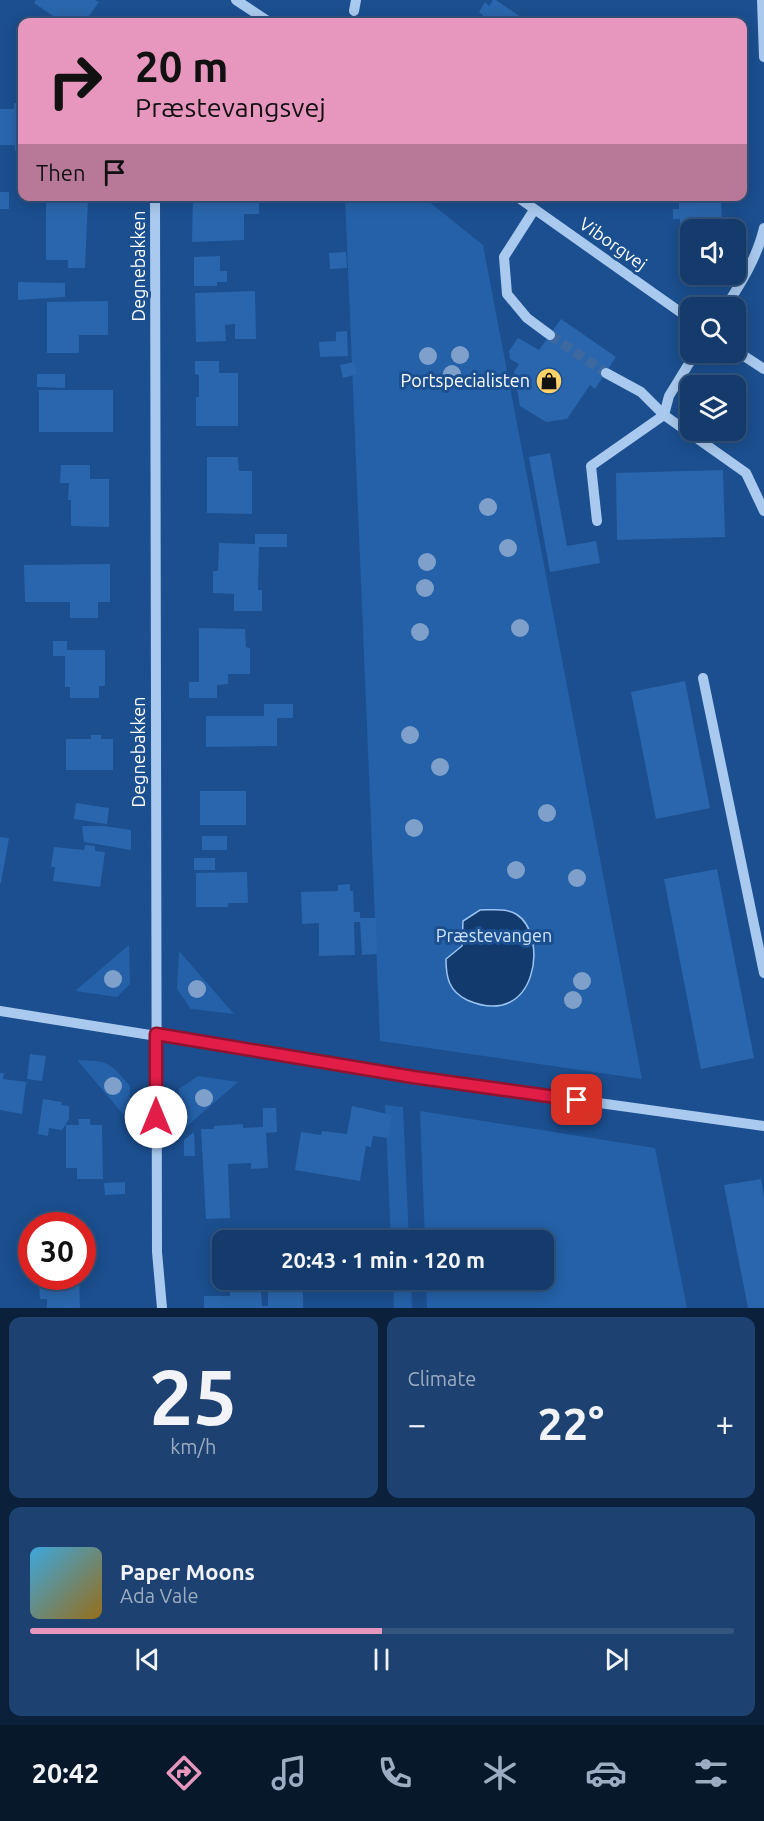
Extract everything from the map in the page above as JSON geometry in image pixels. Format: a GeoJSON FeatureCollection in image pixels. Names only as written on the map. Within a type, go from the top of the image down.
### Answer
{"type":"FeatureCollection","features":[{"type":"Feature","properties":{"kind":"street"},"geometry":{"type":"LineString","coordinates":[[236,0],[262,18]]}},
{"type":"Feature","properties":{"kind":"street"},"geometry":{"type":"LineString","coordinates":[[762,0],[764,57]]}},
{"type":"Feature","properties":{"kind":"street","name":"Degnebakken"},"geometry":{"type":"LineString","coordinates":[[155,201],[157,1252],[162,1308]]}},
{"type":"Feature","properties":{"kind":"street","name":"Viborgvej"},"geometry":{"type":"LineString","coordinates":[[522,201],[680,312]]}},
{"type":"Feature","properties":{"kind":"street"},"geometry":{"type":"LineString","coordinates":[[534,210],[504,257],[507,294],[527,318],[550,335]]}},
{"type":"Feature","properties":{"kind":"street"},"geometry":{"type":"LineString","coordinates":[[732,297],[745,277],[761,242],[764,228]]}},
{"type":"Feature","properties":{"kind":"street"},"geometry":{"type":"LineString","coordinates":[[746,357],[764,369]]}},
{"type":"Feature","properties":{"kind":"street"},"geometry":{"type":"LineString","coordinates":[[597,521],[591,466],[664,416],[669,396],[689,363]]}},
{"type":"Feature","properties":{"kind":"street"},"geometry":{"type":"LineString","coordinates":[[606,373],[641,392],[664,416],[746,473],[764,511]]}},
{"type":"Feature","properties":{"kind":"street"},"geometry":{"type":"LineString","coordinates":[[703,678],[764,973]]}},
{"type":"Feature","properties":{"kind":"street"},"geometry":{"type":"LineString","coordinates":[[0,1011],[156,1034],[413,1077],[764,1126]]}},
{"type":"Feature","properties":{"kind":"green space","name":"Præstevangen"},"geometry":{"type":"Polygon","coordinates":[[[345,201],[428,201],[483,245],[642,1079],[380,1041],[345,201]]]}},
{"type":"Feature","properties":{"kind":"green space"},"geometry":{"type":"Polygon","coordinates":[[[129,945],[130,984],[117,997],[75,991],[129,945]]]}},
{"type":"Feature","properties":{"kind":"green space"},"geometry":{"type":"Polygon","coordinates":[[[179,951],[234,1014],[191,1009],[177,989],[179,951]]]}},
{"type":"Feature","properties":{"kind":"green space"},"geometry":{"type":"Polygon","coordinates":[[[77,1060],[108,1064],[130,1086],[129,1121],[77,1060]]]}},
{"type":"Feature","properties":{"kind":"green space"},"geometry":{"type":"Polygon","coordinates":[[[198,1076],[238,1082],[179,1133],[179,1089],[198,1076]]]}},
{"type":"Feature","properties":{"kind":"green space"},"geometry":{"type":"Polygon","coordinates":[[[385,1105],[403,1107],[409,1230],[391,1230],[385,1105]]]}},
{"type":"Feature","properties":{"kind":"green space"},"geometry":{"type":"Polygon","coordinates":[[[420,1111],[655,1148],[687,1308],[427,1308],[426,1290],[554,1290],[554,1230],[425,1230],[420,1111]]]}},
{"type":"Feature","properties":{"kind":"green space"},"geometry":{"type":"Polygon","coordinates":[[[393,1290],[411,1290],[412,1308],[394,1308],[393,1290]]]}},
{"type":"Feature","properties":{"kind":"shaded area"},"geometry":{"type":"Polygon","coordinates":[[[480,910],[503,910],[516,914],[526,925],[532,940],[534,958],[530,976],[522,992],[509,1002],[491,1006],[467,1000],[461,996],[452,988],[447,972],[446,959],[462,946],[463,921],[480,910]]]}},
{"type":"Feature","properties":{"kind":"building"},"geometry":{"type":"Polygon","coordinates":[[[36,0],[95,0],[99,2],[87,18],[56,18],[34,3],[36,0]]]}},
{"type":"Feature","properties":{"kind":"building"},"geometry":{"type":"Polygon","coordinates":[[[493,0],[496,0],[522,18],[481,18],[483,15],[479,12],[485,2],[489,6],[493,0]]]}},
{"type":"Feature","properties":{"kind":"building"},"geometry":{"type":"Polygon","coordinates":[[[14,103],[18,103],[18,151],[15,151],[15,145],[0,145],[0,109],[14,109],[14,103]]]}},
{"type":"Feature","properties":{"kind":"building"},"geometry":{"type":"Polygon","coordinates":[[[0,192],[9,192],[9,209],[0,209],[0,192]]]}},
{"type":"Feature","properties":{"kind":"building"},"geometry":{"type":"Polygon","coordinates":[[[41,201],[88,201],[85,268],[68,268],[68,260],[46,260],[46,203],[41,203],[41,201]]]}},
{"type":"Feature","properties":{"kind":"building"},"geometry":{"type":"Polygon","coordinates":[[[193,201],[259,201],[259,214],[244,214],[244,240],[192,242],[193,201]]]}},
{"type":"Feature","properties":{"kind":"building"},"geometry":{"type":"Polygon","coordinates":[[[679,201],[721,201],[722,219],[673,219],[673,209],[679,209],[679,201]]]}},
{"type":"Feature","properties":{"kind":"building"},"geometry":{"type":"Polygon","coordinates":[[[346,252],[347,268],[330,269],[329,253],[346,252]]]}},
{"type":"Feature","properties":{"kind":"building"},"geometry":{"type":"Polygon","coordinates":[[[220,256],[220,271],[227,271],[227,282],[217,282],[217,286],[194,286],[194,257],[220,256]]]}},
{"type":"Feature","properties":{"kind":"building"},"geometry":{"type":"Polygon","coordinates":[[[18,282],[65,283],[65,297],[18,300],[18,282]]]}},
{"type":"Feature","properties":{"kind":"building"},"geometry":{"type":"Polygon","coordinates":[[[255,291],[256,339],[235,339],[235,324],[225,325],[226,341],[196,342],[195,293],[255,291]]]}},
{"type":"Feature","properties":{"kind":"building"},"geometry":{"type":"Polygon","coordinates":[[[108,301],[108,335],[79,335],[79,353],[47,353],[47,302],[108,301]]]}},
{"type":"Feature","properties":{"kind":"building"},"geometry":{"type":"Polygon","coordinates":[[[561,319],[616,357],[595,389],[590,385],[567,419],[546,422],[520,406],[514,372],[519,364],[510,359],[509,351],[518,338],[539,350],[561,319]]]}},
{"type":"Feature","properties":{"kind":"building"},"geometry":{"type":"Polygon","coordinates":[[[347,331],[348,356],[320,357],[319,342],[336,341],[336,332],[347,331]]]}},
{"type":"Feature","properties":{"kind":"building"},"geometry":{"type":"Polygon","coordinates":[[[195,361],[219,361],[219,373],[238,373],[238,426],[196,426],[199,375],[195,374],[195,361]]]}},
{"type":"Feature","properties":{"kind":"building"},"geometry":{"type":"Polygon","coordinates":[[[354,362],[357,374],[343,378],[340,365],[354,362]]]}},
{"type":"Feature","properties":{"kind":"building"},"geometry":{"type":"Polygon","coordinates":[[[37,374],[65,374],[65,388],[37,387],[37,374]]]}},
{"type":"Feature","properties":{"kind":"building"},"geometry":{"type":"Polygon","coordinates":[[[39,390],[113,390],[113,432],[39,432],[39,390]]]}},
{"type":"Feature","properties":{"kind":"building"},"geometry":{"type":"Polygon","coordinates":[[[550,453],[567,546],[596,541],[600,563],[550,572],[529,457],[550,453]]]}},
{"type":"Feature","properties":{"kind":"building"},"geometry":{"type":"Polygon","coordinates":[[[207,457],[238,457],[239,471],[252,471],[252,514],[207,513],[207,457]]]}},
{"type":"Feature","properties":{"kind":"building"},"geometry":{"type":"Polygon","coordinates":[[[61,465],[90,465],[90,479],[109,479],[109,527],[71,526],[69,483],[60,483],[61,465]]]}},
{"type":"Feature","properties":{"kind":"building"},"geometry":{"type":"Polygon","coordinates":[[[723,470],[725,537],[617,540],[616,473],[723,470]]]}},
{"type":"Feature","properties":{"kind":"building"},"geometry":{"type":"Polygon","coordinates":[[[255,534],[287,534],[287,547],[259,547],[258,590],[262,590],[262,611],[234,611],[234,594],[213,593],[213,571],[218,571],[219,543],[255,544],[255,534]]]}},
{"type":"Feature","properties":{"kind":"building"},"geometry":{"type":"Polygon","coordinates":[[[110,564],[110,602],[98,602],[98,618],[70,618],[70,602],[25,602],[24,565],[110,564]]]}},
{"type":"Feature","properties":{"kind":"building"},"geometry":{"type":"Polygon","coordinates":[[[199,628],[245,629],[246,647],[250,648],[250,674],[228,674],[228,684],[217,685],[217,698],[189,698],[189,682],[199,682],[199,628]]]}},
{"type":"Feature","properties":{"kind":"building"},"geometry":{"type":"Polygon","coordinates":[[[53,641],[67,641],[67,650],[105,650],[105,686],[99,686],[99,698],[70,698],[70,687],[65,687],[65,656],[53,656],[53,641]]]}},
{"type":"Feature","properties":{"kind":"building"},"geometry":{"type":"Polygon","coordinates":[[[685,681],[710,808],[656,819],[631,692],[685,681]]]}},
{"type":"Feature","properties":{"kind":"building"},"geometry":{"type":"Polygon","coordinates":[[[264,704],[293,704],[293,718],[277,718],[277,746],[206,747],[206,716],[264,716],[264,704]]]}},
{"type":"Feature","properties":{"kind":"building"},"geometry":{"type":"Polygon","coordinates":[[[91,735],[101,735],[101,739],[113,739],[113,770],[66,770],[66,739],[91,739],[91,735]]]}},
{"type":"Feature","properties":{"kind":"building"},"geometry":{"type":"Polygon","coordinates":[[[200,791],[246,791],[246,825],[200,825],[200,791]]]}},
{"type":"Feature","properties":{"kind":"building"},"geometry":{"type":"Polygon","coordinates":[[[76,803],[109,808],[107,824],[74,819],[76,803]]]}},
{"type":"Feature","properties":{"kind":"building"},"geometry":{"type":"Polygon","coordinates":[[[82,826],[131,830],[131,850],[84,842],[82,826]]]}},
{"type":"Feature","properties":{"kind":"building"},"geometry":{"type":"Polygon","coordinates":[[[202,836],[227,836],[227,850],[202,850],[202,836]]]}},
{"type":"Feature","properties":{"kind":"building"},"geometry":{"type":"Polygon","coordinates":[[[0,837],[9,838],[1,883],[0,883],[0,837]]]}},
{"type":"Feature","properties":{"kind":"building"},"geometry":{"type":"Polygon","coordinates":[[[85,845],[95,846],[95,851],[105,852],[100,887],[53,881],[55,867],[51,867],[54,847],[84,850],[85,845]]]}},
{"type":"Feature","properties":{"kind":"building"},"geometry":{"type":"Polygon","coordinates":[[[194,858],[215,858],[215,870],[194,870],[194,858]]]}},
{"type":"Feature","properties":{"kind":"building"},"geometry":{"type":"Polygon","coordinates":[[[717,869],[754,1058],[701,1069],[664,879],[717,869]]]}},
{"type":"Feature","properties":{"kind":"building"},"geometry":{"type":"Polygon","coordinates":[[[247,872],[248,903],[228,903],[228,907],[196,907],[196,873],[247,872]]]}},
{"type":"Feature","properties":{"kind":"building"},"geometry":{"type":"Polygon","coordinates":[[[350,884],[350,891],[353,891],[354,912],[360,912],[360,918],[376,918],[377,954],[362,955],[360,922],[354,922],[355,955],[319,956],[319,923],[302,924],[301,892],[338,891],[338,885],[350,884]]]}},
{"type":"Feature","properties":{"kind":"building"},"geometry":{"type":"Polygon","coordinates":[[[30,1054],[46,1056],[42,1081],[27,1079],[30,1054]]]}},
{"type":"Feature","properties":{"kind":"building"},"geometry":{"type":"Polygon","coordinates":[[[0,1073],[4,1073],[3,1079],[26,1082],[22,1114],[0,1110],[0,1073]]]}},
{"type":"Feature","properties":{"kind":"building"},"geometry":{"type":"Polygon","coordinates":[[[43,1099],[62,1102],[61,1105],[69,1106],[69,1119],[62,1130],[49,1128],[48,1136],[38,1134],[43,1099]]]}},
{"type":"Feature","properties":{"kind":"building"},"geometry":{"type":"Polygon","coordinates":[[[352,1106],[392,1115],[388,1138],[373,1136],[371,1147],[366,1146],[360,1181],[295,1170],[301,1132],[321,1135],[322,1131],[347,1134],[352,1106]]]}},
{"type":"Feature","properties":{"kind":"building"},"geometry":{"type":"Polygon","coordinates":[[[263,1108],[276,1108],[277,1132],[266,1133],[268,1168],[251,1169],[251,1163],[228,1164],[230,1218],[206,1219],[201,1129],[243,1124],[243,1128],[263,1127],[263,1108]]]}},
{"type":"Feature","properties":{"kind":"building"},"geometry":{"type":"Polygon","coordinates":[[[78,1119],[90,1119],[90,1125],[102,1125],[103,1179],[77,1179],[77,1168],[66,1168],[66,1125],[79,1125],[78,1119]]]}},
{"type":"Feature","properties":{"kind":"building"},"geometry":{"type":"Polygon","coordinates":[[[194,1132],[195,1156],[184,1156],[184,1140],[194,1132]]]}},
{"type":"Feature","properties":{"kind":"building"},"geometry":{"type":"Polygon","coordinates":[[[761,1179],[764,1197],[764,1308],[748,1308],[724,1185],[761,1179]]]}},
{"type":"Feature","properties":{"kind":"building"},"geometry":{"type":"Polygon","coordinates":[[[125,1182],[125,1194],[105,1195],[104,1183],[125,1182]]]}},
{"type":"Feature","properties":{"kind":"building"},"geometry":{"type":"Polygon","coordinates":[[[40,1290],[79,1290],[80,1308],[47,1308],[47,1299],[40,1299],[40,1290]]]}},
{"type":"Feature","properties":{"kind":"building"},"geometry":{"type":"Polygon","coordinates":[[[230,1290],[261,1290],[262,1306],[268,1306],[268,1290],[303,1290],[303,1308],[204,1308],[204,1296],[230,1296],[230,1290]]]}},
{"type":"Feature","properties":{"kind":"tunnel"},"geometry":{"type":"LineString","coordinates":[[550,335],[606,373]]}},
{"type":"Feature","properties":{"kind":"place","name":"Portspecialisten"},"geometry":{"type":"Point","coordinates":[549,381]}},
{"type":"Feature","properties":{"kind":"route"},"geometry":{"type":"LineString","coordinates":[[156,1117],[156,1034],[413,1077],[577,1100]]}}]}
